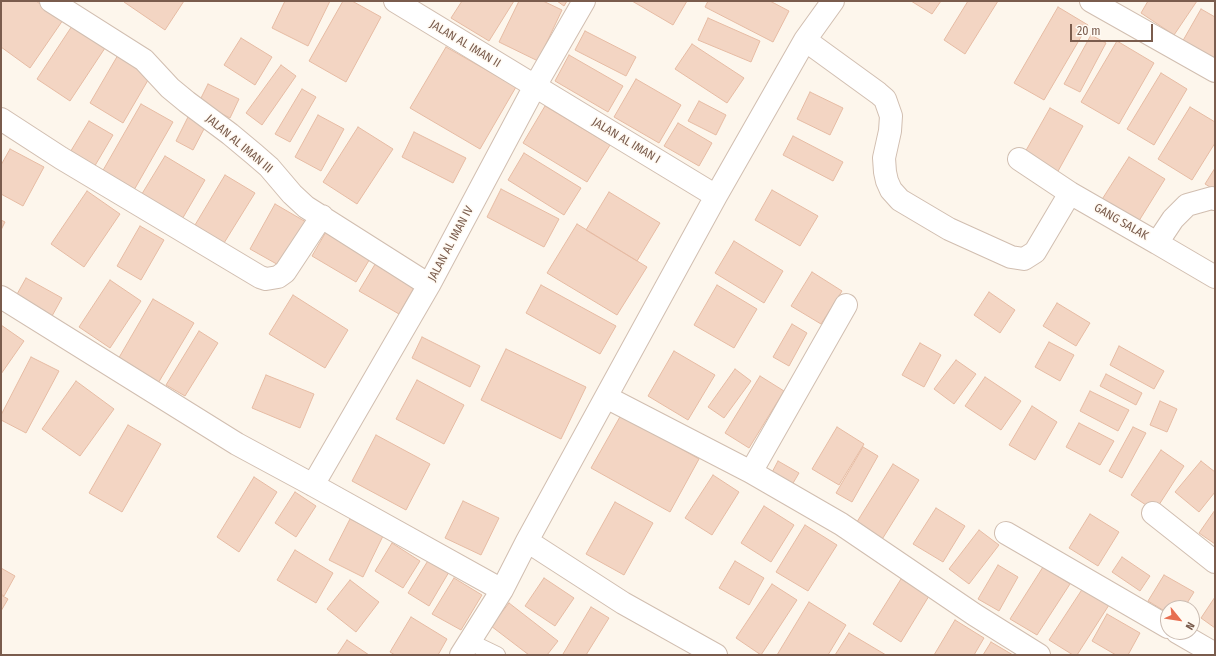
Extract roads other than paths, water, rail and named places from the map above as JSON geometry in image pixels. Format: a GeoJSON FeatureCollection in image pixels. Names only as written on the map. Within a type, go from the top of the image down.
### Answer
{"type":"FeatureCollection","features":[{"type":"Feature","properties":{"kind":"street","name":"JALAN AL IMAN III"},"geometry":{"type":"LineString","coordinates":[[51,1],[144,60],[170,88],[254,154],[306,207],[429,285]]}},
{"type":"Feature","properties":{"kind":"street","name":"JALAN AL IMAN II"},"geometry":{"type":"LineString","coordinates":[[395,1],[535,86]]}},
{"type":"Feature","properties":{"kind":"street","name":"JALAN AL IMAN IV"},"geometry":{"type":"LineString","coordinates":[[313,485],[429,285],[535,86],[584,1]]}},
{"type":"Feature","properties":{"kind":"street"},"geometry":{"type":"LineString","coordinates":[[466,648],[502,590],[527,541],[716,196],[805,40],[833,1]]}},
{"type":"Feature","properties":{"kind":"street"},"geometry":{"type":"LineString","coordinates":[[1091,1],[1215,71]]}},
{"type":"Feature","properties":{"kind":"street"},"geometry":{"type":"LineString","coordinates":[[805,40],[885,99],[891,116],[890,132],[884,158],[885,172],[891,190],[900,200],[949,229],[1011,257],[1024,259],[1035,252],[1070,193]]}},
{"type":"Feature","properties":{"kind":"street","name":"JALAN AL IMAN I"},"geometry":{"type":"LineString","coordinates":[[535,86],[716,196]]}},
{"type":"Feature","properties":{"kind":"street"},"geometry":{"type":"LineString","coordinates":[[1,119],[61,158],[266,279],[278,277],[285,272],[322,216]]}},
{"type":"Feature","properties":{"kind":"street","name":"GANG SALAK"},"geometry":{"type":"LineString","coordinates":[[1019,160],[1070,193],[1157,243],[1173,219],[1187,205],[1212,198],[1215,199]]}},
{"type":"Feature","properties":{"kind":"street"},"geometry":{"type":"LineString","coordinates":[[1157,243],[1215,277]]}},
{"type":"Feature","properties":{"kind":"street"},"geometry":{"type":"LineString","coordinates":[[1,297],[237,444],[502,590]]}},
{"type":"Feature","properties":{"kind":"street"},"geometry":{"type":"LineString","coordinates":[[751,472],[846,305]]}},
{"type":"Feature","properties":{"kind":"street"},"geometry":{"type":"LineString","coordinates":[[606,397],[751,472],[841,524],[975,615],[1039,655]]}},
{"type":"Feature","properties":{"kind":"street"},"geometry":{"type":"LineString","coordinates":[[1153,513],[1215,562]]}},
{"type":"Feature","properties":{"kind":"street"},"geometry":{"type":"LineString","coordinates":[[1006,533],[1160,622]]}},
{"type":"Feature","properties":{"kind":"street"},"geometry":{"type":"LineString","coordinates":[[527,541],[624,603],[716,655]]}},
{"type":"Feature","properties":{"kind":"street"},"geometry":{"type":"LineString","coordinates":[[1191,640],[1215,654]]}},
{"type":"Feature","properties":{"kind":"lane"},"geometry":{"type":"LineString","coordinates":[[466,648],[498,655]]}}]}
